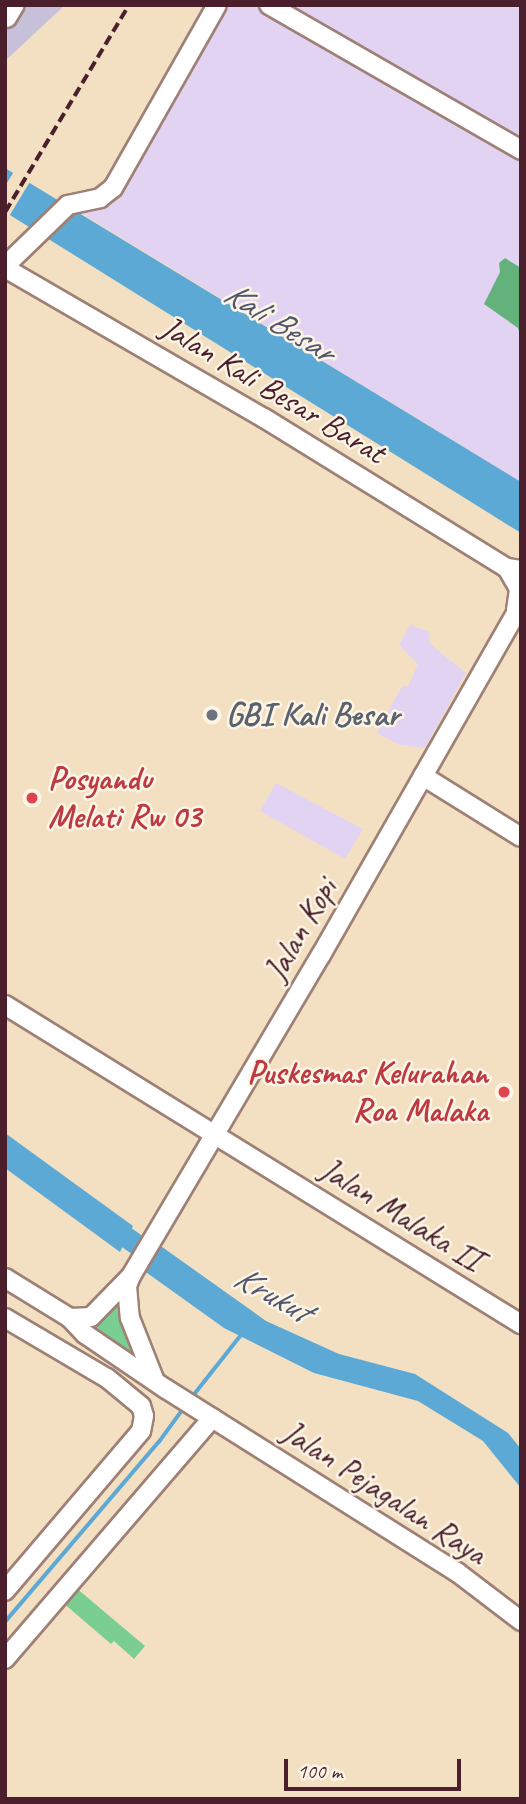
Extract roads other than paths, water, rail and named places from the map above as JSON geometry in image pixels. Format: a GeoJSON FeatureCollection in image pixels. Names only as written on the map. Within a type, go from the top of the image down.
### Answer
{"type":"FeatureCollection","features":[{"type":"Feature","properties":{"kind":"highway"},"geometry":{"type":"LineString","coordinates":[[5,15],[11,5]]}},
{"type":"Feature","properties":{"kind":"street"},"geometry":{"type":"LineString","coordinates":[[5,267],[68,205],[100,198],[113,188],[217,5]]}},
{"type":"Feature","properties":{"kind":"street"},"geometry":{"type":"LineString","coordinates":[[269,5],[521,150]]}},
{"type":"Feature","properties":{"kind":"street","name":"Jalan Kali Besar Barat"},"geometry":{"type":"LineString","coordinates":[[5,267],[64,299],[514,569],[519,589],[519,608]]}},
{"type":"Feature","properties":{"kind":"street","name":"Jalan Kopi"},"geometry":{"type":"LineString","coordinates":[[156,1382],[130,1318],[127,1286],[133,1272],[519,608]]}},
{"type":"Feature","properties":{"kind":"street"},"geometry":{"type":"LineString","coordinates":[[423,776],[521,837]]}},
{"type":"Feature","properties":{"kind":"street","name":"Jalan Malaka II"},"geometry":{"type":"LineString","coordinates":[[5,1005],[521,1324]]}},
{"type":"Feature","properties":{"kind":"street","name":"Jalan Kopi"},"geometry":{"type":"LineString","coordinates":[[70,1318],[91,1317],[133,1272]]}},
{"type":"Feature","properties":{"kind":"street","name":"Jalan Pejagalan Raya"},"geometry":{"type":"LineString","coordinates":[[5,1278],[70,1318],[85,1334],[156,1382],[457,1572],[521,1621]]}},
{"type":"Feature","properties":{"kind":"street"},"geometry":{"type":"LineString","coordinates":[[5,1318],[107,1378],[141,1406],[144,1416],[141,1431],[5,1591]]}},
{"type":"Feature","properties":{"kind":"street"},"geometry":{"type":"LineString","coordinates":[[5,1659],[212,1418]]}},
{"type":"Feature","properties":{"kind":"water"},"geometry":{"type":"Polygon","coordinates":[[[5,168],[521,482],[521,533],[5,212],[5,168]]]}},
{"type":"Feature","properties":{"kind":"water"},"geometry":{"type":"Polygon","coordinates":[[[5,1133],[133,1226],[120,1252],[5,1168],[5,1133]]]}},
{"type":"Feature","properties":{"kind":"water"},"geometry":{"type":"Polygon","coordinates":[[[158,1244],[266,1321],[339,1354],[415,1374],[508,1433],[521,1449],[521,1488],[483,1441],[418,1401],[314,1373],[224,1328],[143,1270],[158,1244]]]}},
{"type":"Feature","properties":{"kind":"waterway","name":"Krukut"},"geometry":{"type":"LineString","coordinates":[[105,1222],[161,1262]]}},
{"type":"Feature","properties":{"kind":"waterway"},"geometry":{"type":"LineString","coordinates":[[192,1397],[242,1334]]}},
{"type":"Feature","properties":{"kind":"waterway"},"geometry":{"type":"LineString","coordinates":[[5,1622],[159,1442],[183,1409]]}},
{"type":"Feature","properties":{"kind":"railway"},"geometry":{"type":"LineString","coordinates":[[5,212],[129,5]]}},
{"type":"Feature","properties":{"kind":"place","name":"GBI Kali Besar"},"geometry":{"type":"Point","coordinates":[212,715]}},
{"type":"Feature","properties":{"kind":"place","name":"Posyandu Melati Rw 03"},"geometry":{"type":"Point","coordinates":[32,798]}},
{"type":"Feature","properties":{"kind":"place","name":"Puskesmas Kelurahan Roa Malaka"},"geometry":{"type":"Point","coordinates":[504,1092]}},
{"type":"Feature","properties":{"kind":"water label","name":"Kali Besar"},"geometry":{"type":"Point","coordinates":[279,322]}}]}
